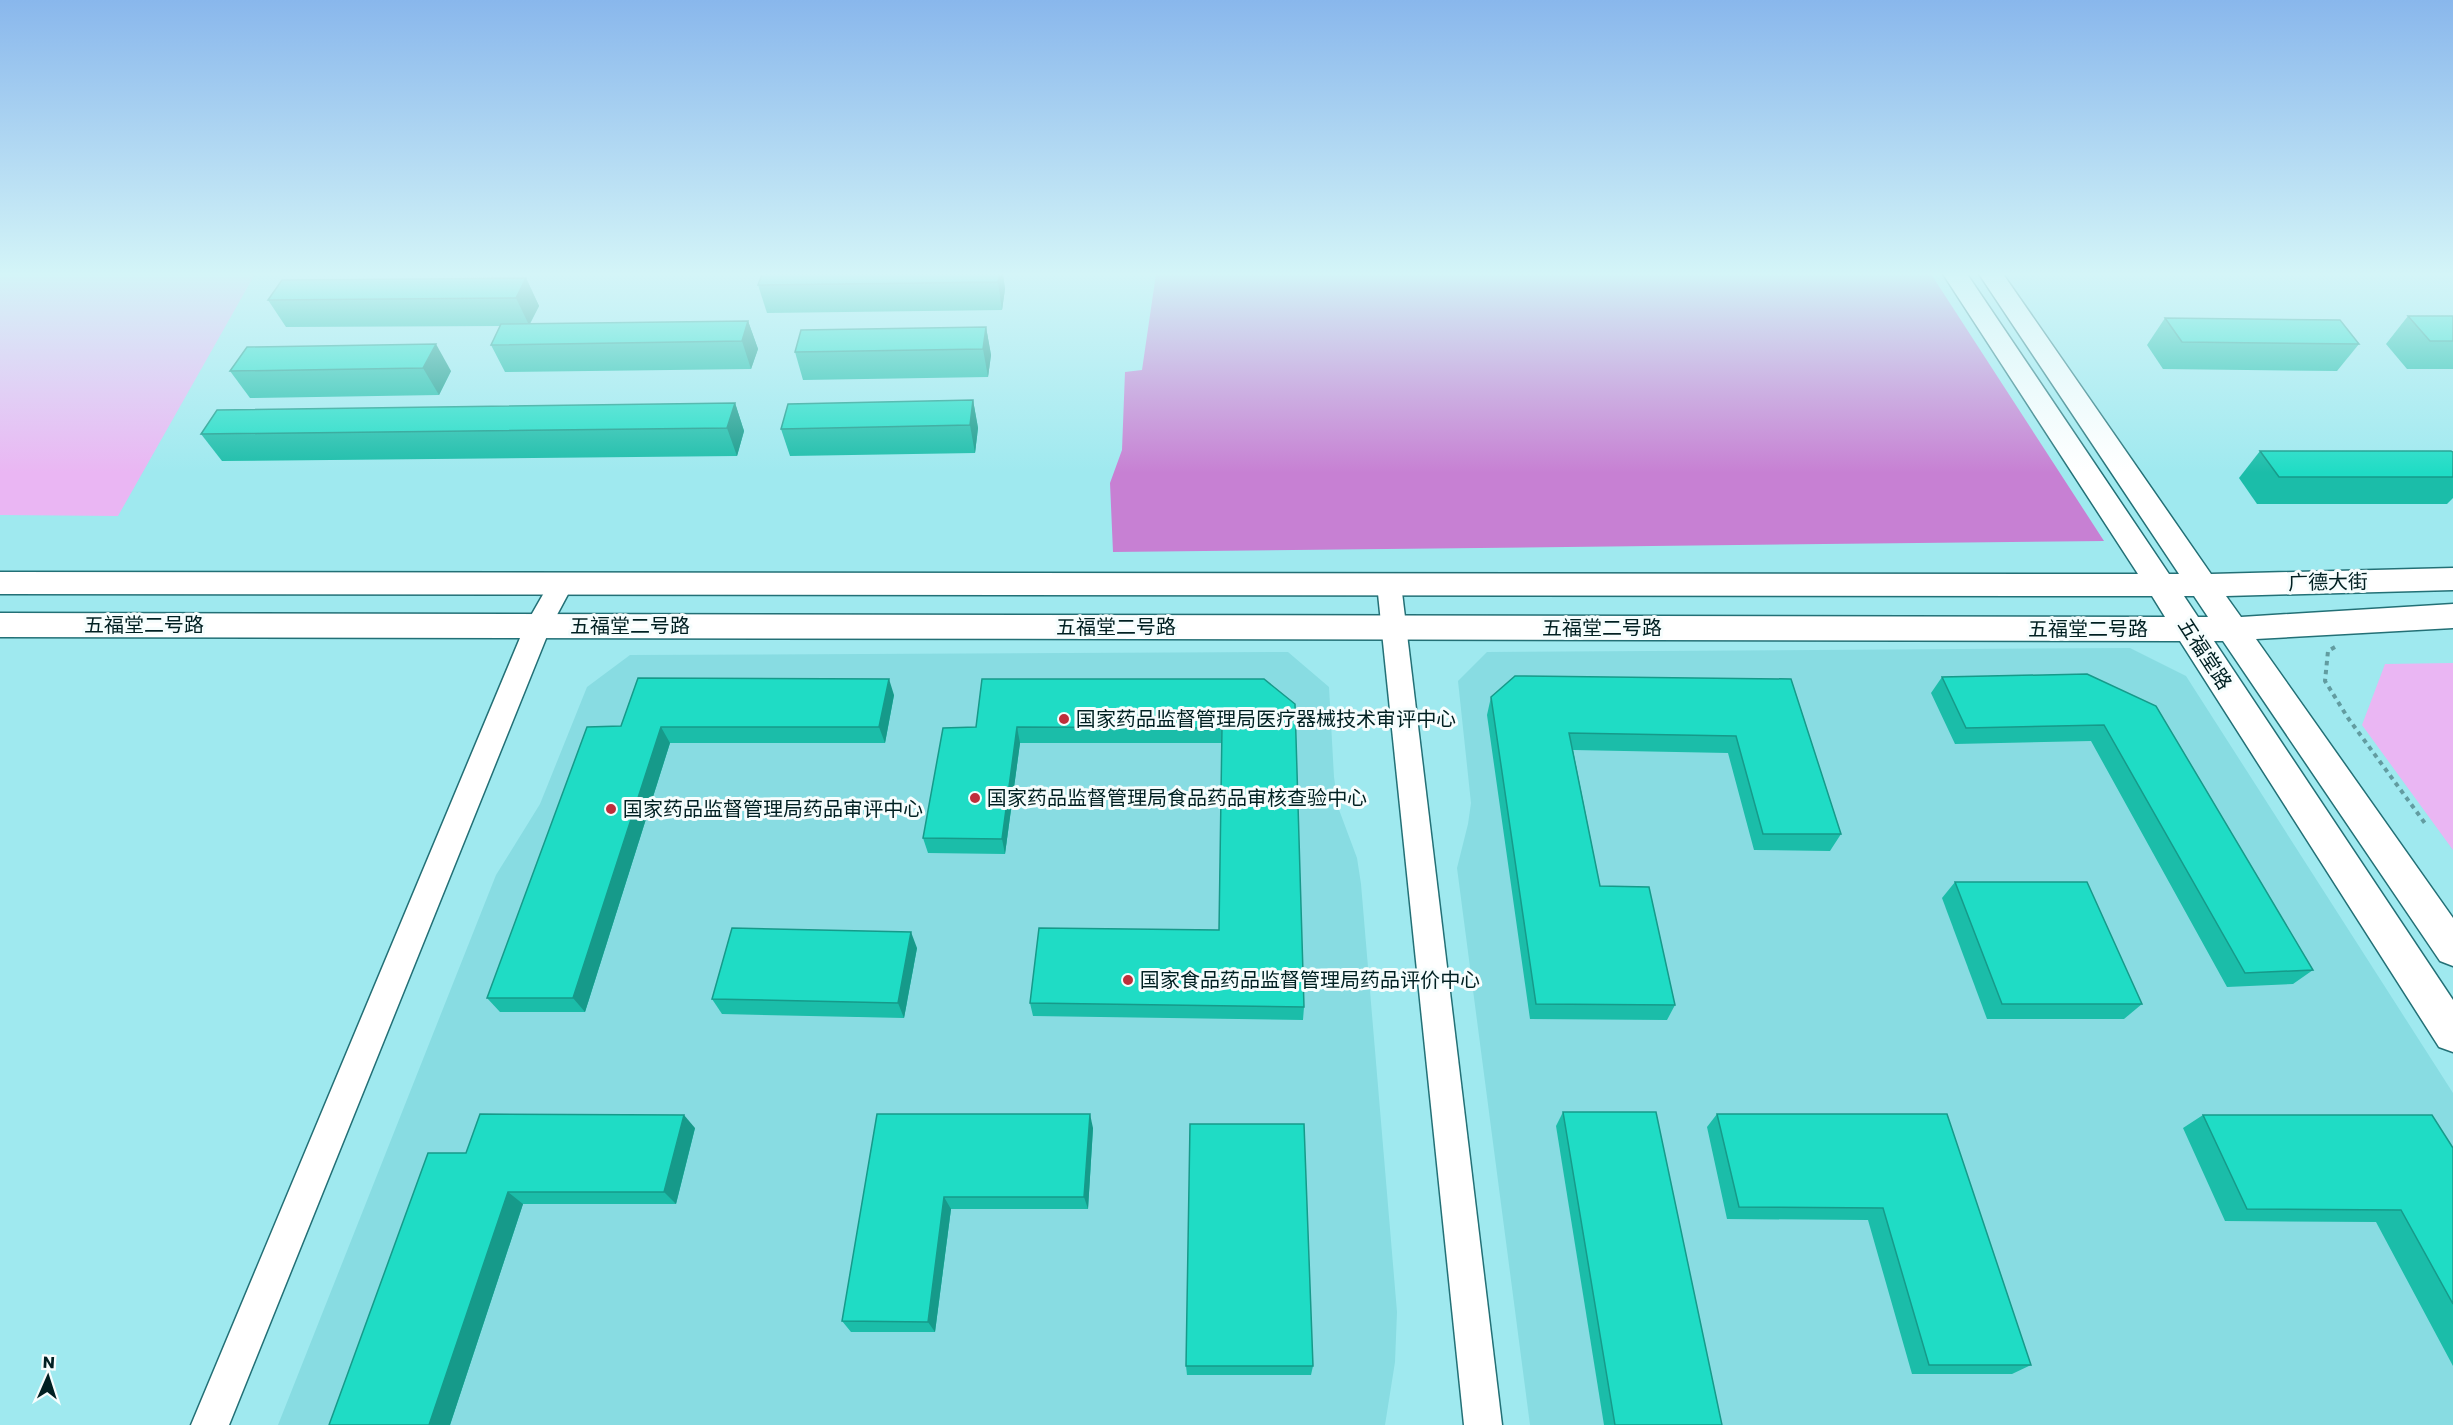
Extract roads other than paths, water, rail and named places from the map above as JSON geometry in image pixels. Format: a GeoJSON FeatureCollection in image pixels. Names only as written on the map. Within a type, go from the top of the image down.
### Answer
{"type":"FeatureCollection","features":[{"type":"Feature","properties":{"kind":"main road","name":"五福堂路"},"geometry":{"type":"LineString","coordinates":[[1999,340],[2453,1034]]}},
{"type":"Feature","properties":{"kind":"main road","name":"五福堂路"},"geometry":{"type":"LineString","coordinates":[[2037,340],[2453,949]]}},
{"type":"Feature","properties":{"kind":"main road","name":"广德大街"},"geometry":{"type":"LineString","coordinates":[[2204,585],[2453,579]]}},
{"type":"Feature","properties":{"kind":"main road"},"geometry":{"type":"LineString","coordinates":[[0,583],[2204,585]]}},
{"type":"Feature","properties":{"kind":"main road","name":"广德大街"},"geometry":{"type":"LineString","coordinates":[[2233,629],[2453,616]]}},
{"type":"Feature","properties":{"kind":"main road","name":"五福堂二号路"},"geometry":{"type":"LineString","coordinates":[[0,625],[2233,629]]}},
{"type":"Feature","properties":{"kind":"street"},"geometry":{"type":"LineString","coordinates":[[210,1425],[538,626],[562,584]]}},
{"type":"Feature","properties":{"kind":"street"},"geometry":{"type":"LineString","coordinates":[[1389,584],[1482,1425]]}},
{"type":"Feature","properties":{"kind":"place","name":"国家药品监督管理局医疗器械技术审评中心"},"geometry":{"type":"Point","coordinates":[1064,719]}},
{"type":"Feature","properties":{"kind":"place","name":"国家药品监督管理局食品药品审核查验中心"},"geometry":{"type":"Point","coordinates":[975,798]}},
{"type":"Feature","properties":{"kind":"place","name":"国家药品监督管理局药品审评中心"},"geometry":{"type":"Point","coordinates":[611,809]}},
{"type":"Feature","properties":{"kind":"place","name":"国家食品药品监督管理局药品评价中心"},"geometry":{"type":"Point","coordinates":[1128,980]}}]}
